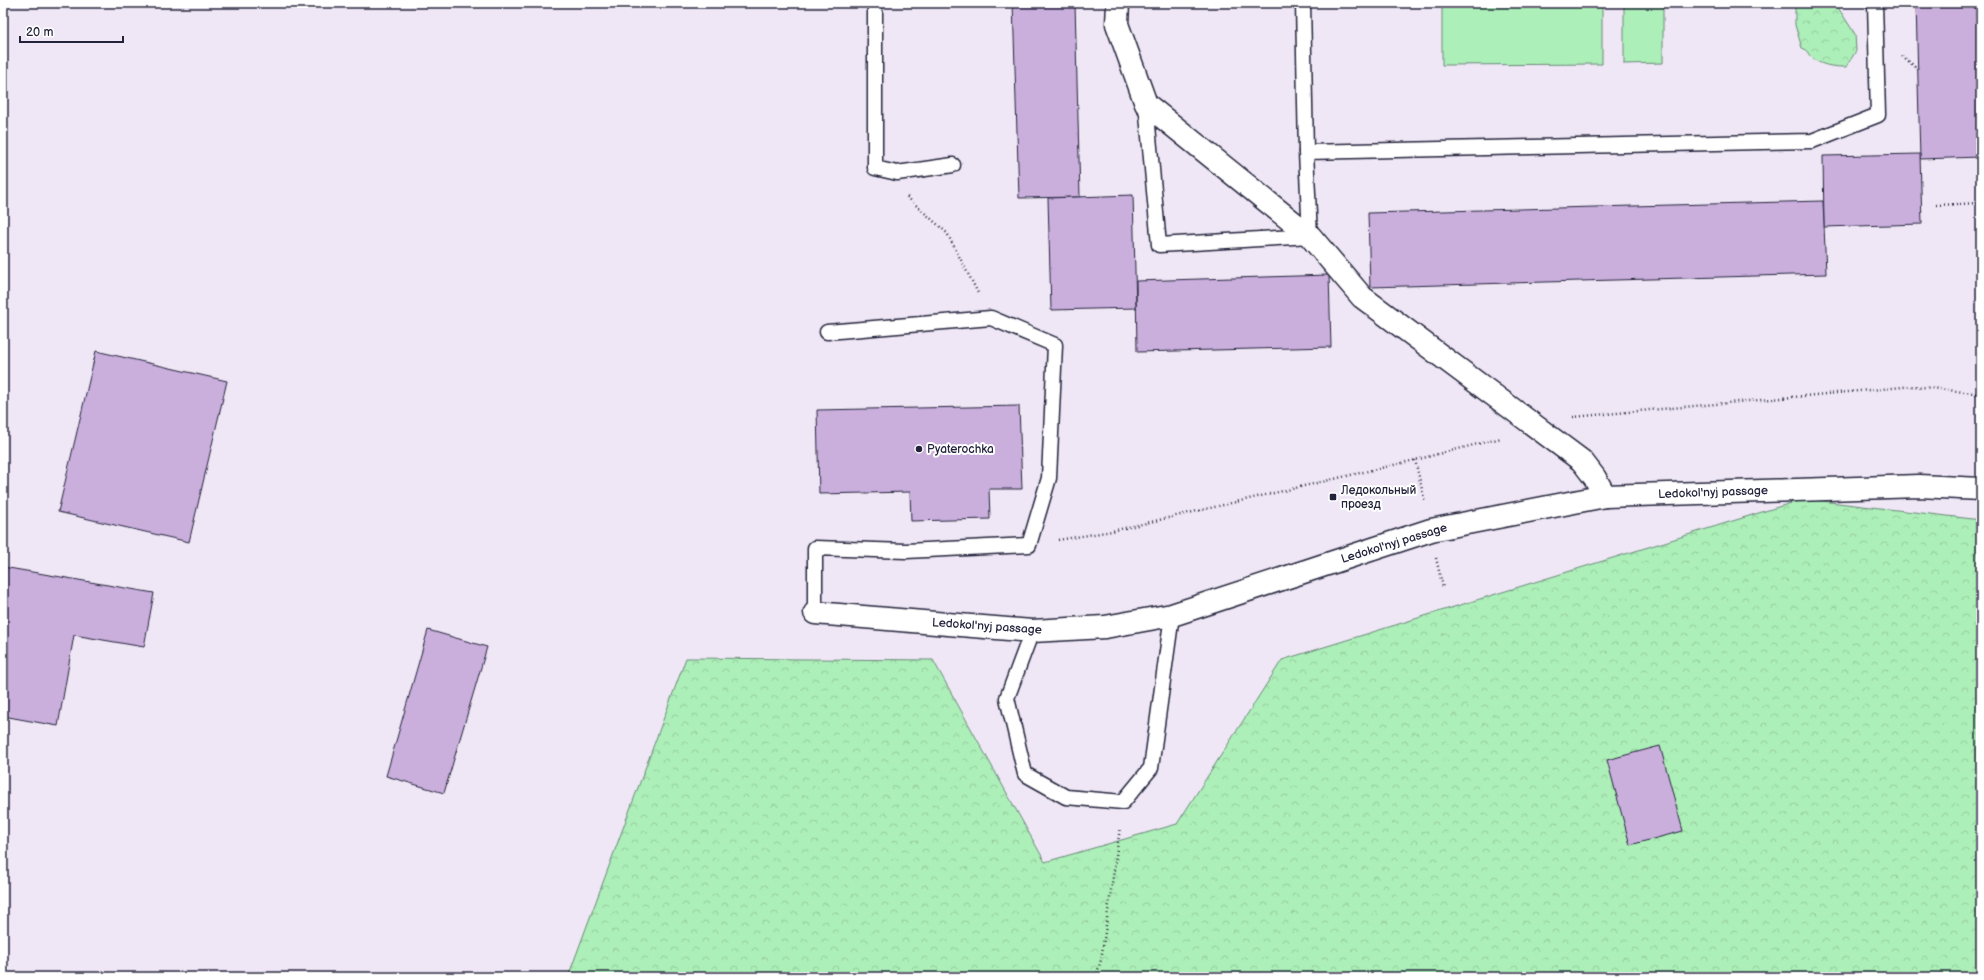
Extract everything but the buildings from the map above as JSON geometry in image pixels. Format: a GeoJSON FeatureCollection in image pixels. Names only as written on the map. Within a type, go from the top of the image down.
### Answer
{"type":"FeatureCollection","features":[{"type":"Feature","properties":{"kind":"street"},"geometry":{"type":"LineString","coordinates":[[1118,3],[1117,24],[1146,104],[1310,236],[1362,297],[1582,461],[1595,478],[1605,496]]}},
{"type":"Feature","properties":{"kind":"street","name":"Ledokol'nyj passage"},"geometry":{"type":"LineString","coordinates":[[816,613],[1032,631],[1105,627],[1172,615],[1431,530],[1605,496],[1919,486],[1981,489]]}},
{"type":"Feature","properties":{"kind":"lane"},"geometry":{"type":"LineString","coordinates":[[875,3],[875,168],[897,173],[953,165]]}},
{"type":"Feature","properties":{"kind":"lane"},"geometry":{"type":"LineString","coordinates":[[1146,104],[1159,245],[1310,236],[1306,152],[1303,3]]}},
{"type":"Feature","properties":{"kind":"lane"},"geometry":{"type":"LineString","coordinates":[[1306,152],[1812,141],[1878,115],[1875,3]]}},
{"type":"Feature","properties":{"kind":"lane"},"geometry":{"type":"LineString","coordinates":[[816,613],[816,548],[906,552],[1029,545],[1049,478],[1055,345],[991,318],[827,332]]}},
{"type":"Feature","properties":{"kind":"lane"},"geometry":{"type":"LineString","coordinates":[[1032,631],[1007,698],[1025,774],[1066,797],[1123,802],[1151,768],[1172,615]]}},
{"type":"Feature","properties":{"kind":"path"},"geometry":{"type":"LineString","coordinates":[[907,197],[947,233],[991,318]]}},
{"type":"Feature","properties":{"kind":"path"},"geometry":{"type":"LineString","coordinates":[[1936,205],[1981,203]]}},
{"type":"Feature","properties":{"kind":"path"},"geometry":{"type":"LineString","coordinates":[[1029,545],[1112,532],[1416,460],[1539,428],[1569,418],[1914,386],[1981,394]]}},
{"type":"Feature","properties":{"kind":"path"},"geometry":{"type":"LineString","coordinates":[[1096,977],[1101,960],[1123,802]]}},
{"type":"Feature","properties":{"kind":"green space"},"geometry":{"type":"Polygon","coordinates":[[[1442,3],[1602,3],[1602,64],[1442,65],[1442,3]]]}},
{"type":"Feature","properties":{"kind":"green space"},"geometry":{"type":"Polygon","coordinates":[[[1624,3],[1663,3],[1663,63],[1624,64],[1624,3]]]}},
{"type":"Feature","properties":{"kind":"green space"},"geometry":{"type":"Polygon","coordinates":[[[1795,3],[1835,3],[1855,34],[1856,51],[1846,67],[1825,65],[1813,59],[1806,50],[1802,48],[1795,25],[1795,3]]]}},
{"type":"Feature","properties":{"kind":"green space"},"geometry":{"type":"Polygon","coordinates":[[[1804,499],[1981,520],[1981,977],[568,977],[686,658],[933,660],[1045,862],[1177,824],[1282,660],[1804,499]]]}},
{"type":"Feature","properties":{"kind":"place","name":"Pyaterochka"},"geometry":{"type":"Point","coordinates":[919,449]}},
{"type":"Feature","properties":{"kind":"place","name":"Ледокольный проезд"},"geometry":{"type":"Point","coordinates":[1333,497]}}]}
